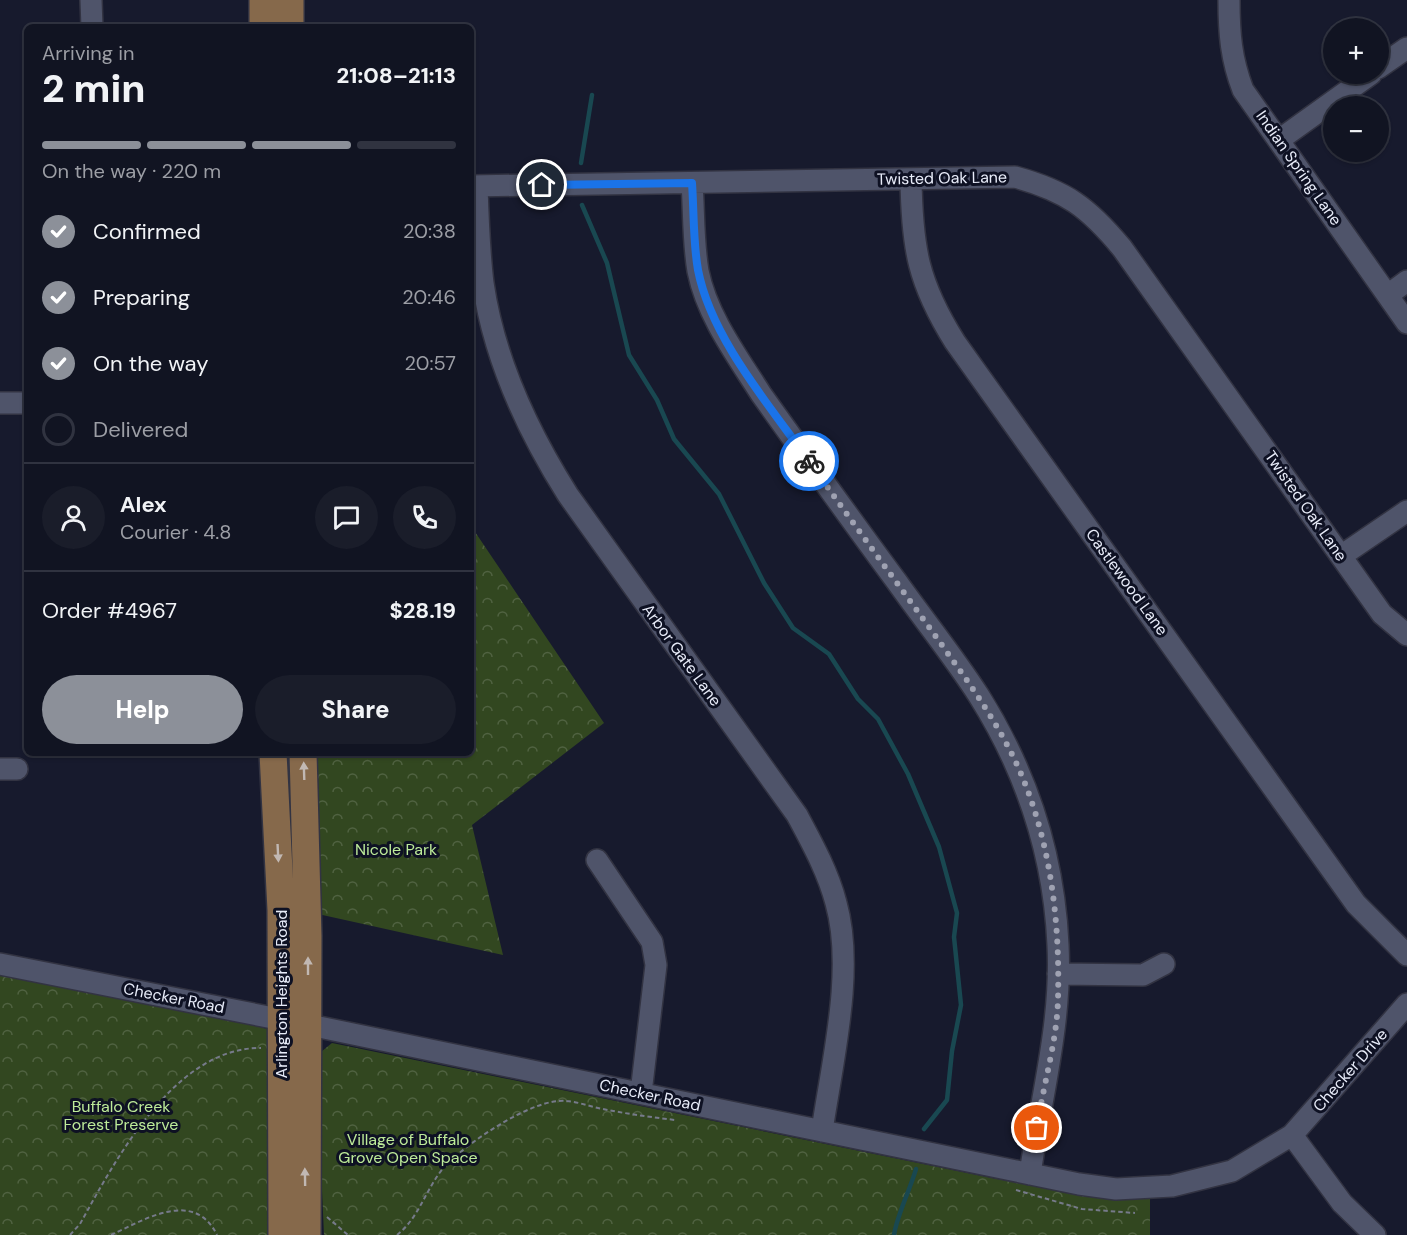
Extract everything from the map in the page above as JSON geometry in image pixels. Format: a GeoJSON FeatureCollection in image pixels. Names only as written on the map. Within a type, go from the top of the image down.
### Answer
{"type":"FeatureCollection","features":[{"type":"Feature","properties":{"kind":"main road"},"geometry":{"type":"LineString","coordinates":[[263,0],[263,24]]}},
{"type":"Feature","properties":{"kind":"main road"},"geometry":{"type":"LineString","coordinates":[[290,0],[290,24]]}},
{"type":"Feature","properties":{"kind":"main road","name":"Arlington Heights Road"},"geometry":{"type":"LineString","coordinates":[[273,756],[281,910],[282,1235]]}},
{"type":"Feature","properties":{"kind":"main road","name":"Arlington Heights Road"},"geometry":{"type":"LineString","coordinates":[[303,756],[308,1024],[305,1171],[307,1235]]}},
{"type":"Feature","properties":{"kind":"street"},"geometry":{"type":"LineString","coordinates":[[91,0],[92,24]]}},
{"type":"Feature","properties":{"kind":"street","name":"Indian Spring Lane"},"geometry":{"type":"LineString","coordinates":[[1229,0],[1229,43],[1233,65],[1243,90],[1407,323]]}},
{"type":"Feature","properties":{"kind":"street"},"geometry":{"type":"LineString","coordinates":[[1389,60],[1407,48]]}},
{"type":"Feature","properties":{"kind":"street"},"geometry":{"type":"LineString","coordinates":[[1279,140],[1357,84]]}},
{"type":"Feature","properties":{"kind":"street","name":"Twisted Oak Lane"},"geometry":{"type":"LineString","coordinates":[[474,186],[1014,177],[1039,183],[1068,197],[1095,216],[1122,248],[1382,614],[1407,635]]}},
{"type":"Feature","properties":{"kind":"street","name":"Castlewood Lane"},"geometry":{"type":"LineString","coordinates":[[911,179],[911,226],[916,260],[935,309],[956,342],[1356,903],[1407,955]]}},
{"type":"Feature","properties":{"kind":"street"},"geometry":{"type":"LineString","coordinates":[[692,183],[698,272],[711,309],[732,349],[768,404],[979,695],[1022,777],[1039,828],[1052,882],[1058,974],[1054,1038],[1030,1174]]}},
{"type":"Feature","properties":{"kind":"street","name":"Arbor Gate Lane"},"geometry":{"type":"LineString","coordinates":[[474,186],[483,284],[497,343],[518,406],[543,455],[568,495],[797,815],[815,848],[836,903],[841,935],[842,995],[822,1131]]}},
{"type":"Feature","properties":{"kind":"street"},"geometry":{"type":"LineString","coordinates":[[1388,295],[1407,281]]}},
{"type":"Feature","properties":{"kind":"street"},"geometry":{"type":"LineString","coordinates":[[0,403],[24,403]]}},
{"type":"Feature","properties":{"kind":"street"},"geometry":{"type":"LineString","coordinates":[[1341,556],[1407,512]]}},
{"type":"Feature","properties":{"kind":"street"},"geometry":{"type":"LineString","coordinates":[[597,860],[652,942],[656,965],[641,1093]]}},
{"type":"Feature","properties":{"kind":"street","name":"Checker Road"},"geometry":{"type":"LineString","coordinates":[[0,964],[282,1021],[308,1024],[1030,1174],[1116,1189],[1172,1186],[1232,1170],[1292,1136]]}},
{"type":"Feature","properties":{"kind":"street"},"geometry":{"type":"LineString","coordinates":[[1058,974],[1143,975],[1164,964]]}},
{"type":"Feature","properties":{"kind":"street","name":"Checker Drive"},"geometry":{"type":"LineString","coordinates":[[1292,1136],[1407,1004]]}},
{"type":"Feature","properties":{"kind":"street"},"geometry":{"type":"LineString","coordinates":[[1292,1136],[1342,1203],[1375,1235]]}},
{"type":"Feature","properties":{"kind":"path"},"geometry":{"type":"LineString","coordinates":[[70,1235],[80,1224],[130,1138],[186,1078],[228,1053],[268,1047]]}},
{"type":"Feature","properties":{"kind":"path"},"geometry":{"type":"LineString","coordinates":[[397,1235],[408,1226],[447,1164],[500,1125],[543,1104],[566,1100],[603,1110],[677,1120]]}},
{"type":"Feature","properties":{"kind":"path"},"geometry":{"type":"LineString","coordinates":[[1006,1187],[1082,1209],[1135,1213]]}},
{"type":"Feature","properties":{"kind":"path"},"geometry":{"type":"LineString","coordinates":[[111,1235],[168,1211],[186,1210],[199,1215],[218,1235]]}},
{"type":"Feature","properties":{"kind":"path"},"geometry":{"type":"LineString","coordinates":[[327,1217],[348,1235]]}},
{"type":"Feature","properties":{"kind":"green space","name":"Nicole Park"},"geometry":{"type":"Polygon","coordinates":[[[474,530],[604,723],[472,825],[503,955],[318,914],[313,756],[474,756],[474,530]]]}},
{"type":"Feature","properties":{"kind":"green space","name":"Buffalo Creek Forest Preserve"},"geometry":{"type":"Polygon","coordinates":[[[0,971],[199,1008],[270,1030],[271,1235],[0,1235],[0,971]]]}},
{"type":"Feature","properties":{"kind":"green space","name":"Village of Buffalo Grove Open Space"},"geometry":{"type":"Polygon","coordinates":[[[332,1043],[997,1179],[1100,1198],[1150,1199],[1150,1235],[324,1235],[316,1056],[332,1043]]]}},
{"type":"Feature","properties":{"kind":"waterway"},"geometry":{"type":"LineString","coordinates":[[581,163],[592,95]]}},
{"type":"Feature","properties":{"kind":"waterway"},"geometry":{"type":"LineString","coordinates":[[582,205],[607,263],[629,355],[657,400],[674,439],[719,494],[764,583],[793,628],[829,654],[858,699],[878,719],[908,774],[939,847],[957,913],[954,937],[961,1005],[952,1051],[947,1100],[924,1129]]}},
{"type":"Feature","properties":{"kind":"waterway"},"geometry":{"type":"LineString","coordinates":[[894,1235],[916,1169]]}},
{"type":"Feature","properties":{"kind":"way so far"},"geometry":{"type":"LineString","coordinates":[[809,461],[979,695],[1022,777],[1039,828],[1052,882],[1058,945],[1058,1001],[1054,1038],[1037,1128]]}},
{"type":"Feature","properties":{"kind":"route"},"geometry":{"type":"LineString","coordinates":[[542,185],[692,183],[698,272],[711,309],[741,364],[809,461]]}}]}
